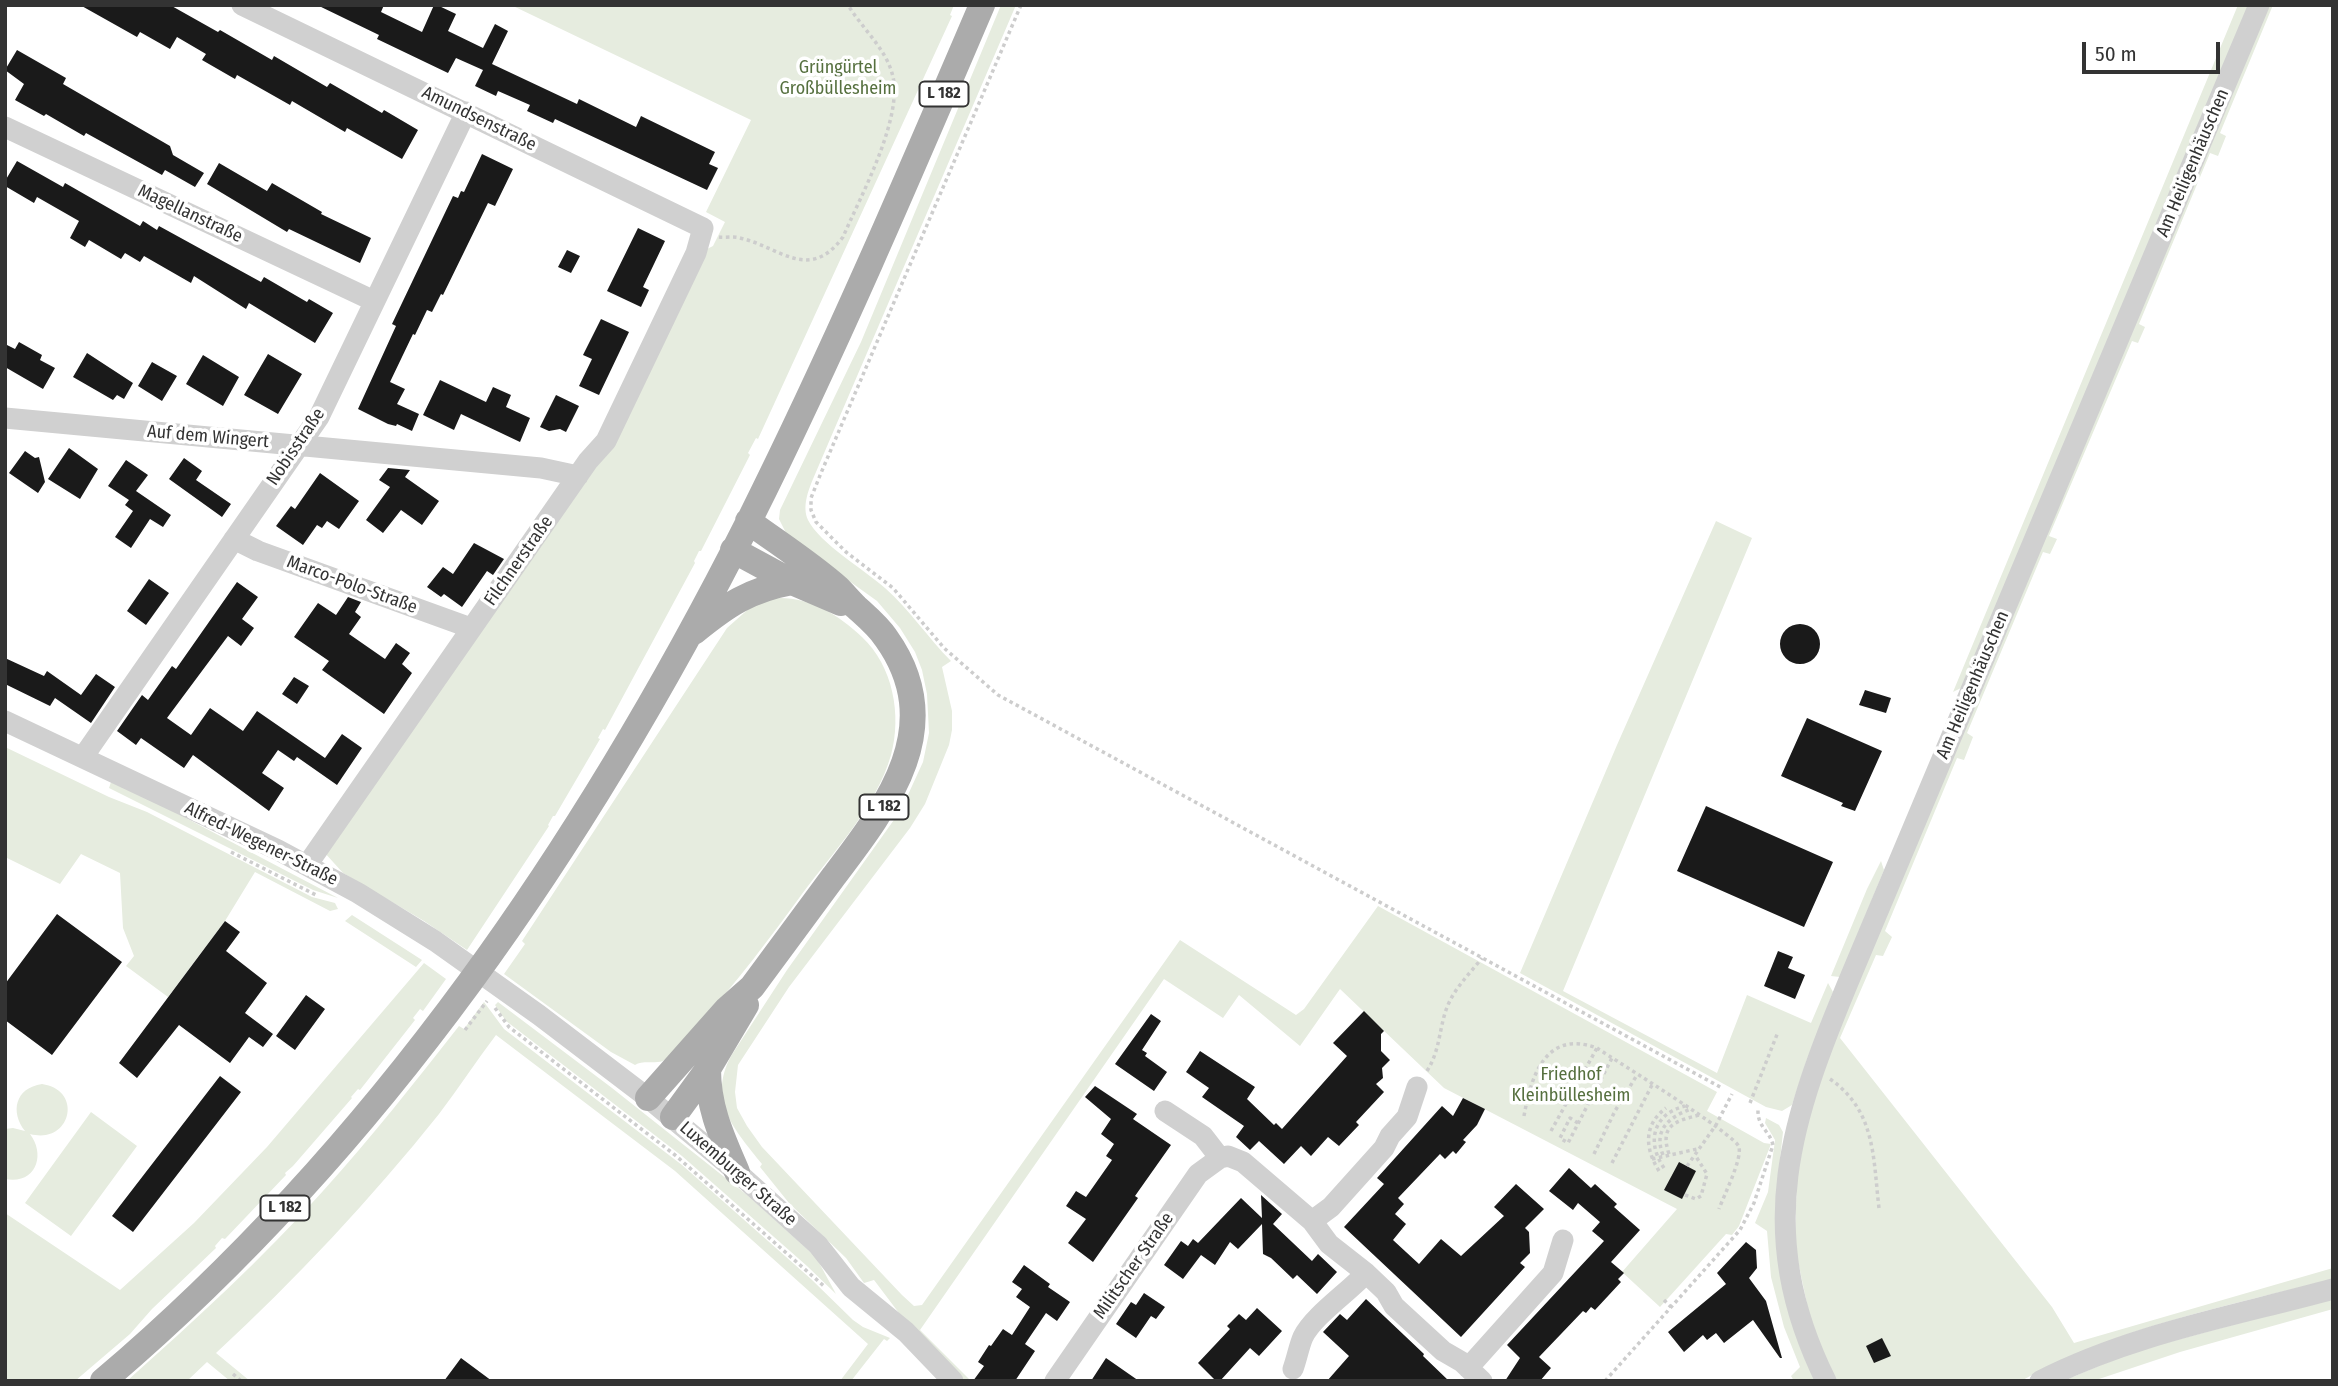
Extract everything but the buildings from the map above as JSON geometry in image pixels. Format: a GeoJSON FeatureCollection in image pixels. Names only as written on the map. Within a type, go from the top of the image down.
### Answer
{"type":"FeatureCollection","features":[{"type":"Feature","properties":{"kind":"main road","name":"L 182"},"geometry":{"type":"LineString","coordinates":[[103,1381],[213,1282],[456,1023],[507,932],[608,775],[685,640],[748,521],[871,264],[982,5]]}},
{"type":"Feature","properties":{"kind":"main road","name":"L 182"},"geometry":{"type":"LineString","coordinates":[[648,1098],[727,1009],[752,987],[870,829],[894,789],[906,760],[912,729],[904,673],[885,636],[837,588],[748,521]]}},
{"type":"Feature","properties":{"kind":"main road","name":"L 182"},"geometry":{"type":"LineString","coordinates":[[733,550],[792,582],[833,601],[856,607]]}},
{"type":"Feature","properties":{"kind":"main road","name":"L 182"},"geometry":{"type":"LineString","coordinates":[[685,640],[745,595],[764,587],[792,582]]}},
{"type":"Feature","properties":{"kind":"main road","name":"L 182"},"geometry":{"type":"LineString","coordinates":[[673,1117],[708,1069],[743,1012],[752,987]]}},
{"type":"Feature","properties":{"kind":"main road"},"geometry":{"type":"LineString","coordinates":[[708,1069],[713,1115],[737,1172]]}},
{"type":"Feature","properties":{"kind":"street","name":"Amundsenstraße"},"geometry":{"type":"LineString","coordinates":[[242,5],[466,112],[701,234]]}},
{"type":"Feature","properties":{"kind":"street","name":"Am Heiligenhäuschen"},"geometry":{"type":"LineString","coordinates":[[1826,1381],[1797,1309],[1788,1265],[1785,1224],[1791,1147],[1813,1070],[2259,5]]}},
{"type":"Feature","properties":{"kind":"street","name":"Nobisstraße"},"geometry":{"type":"LineString","coordinates":[[83,757],[319,417],[466,112]]}},
{"type":"Feature","properties":{"kind":"street","name":"Magellanstraße"},"geometry":{"type":"LineString","coordinates":[[5,127],[374,301]]}},
{"type":"Feature","properties":{"kind":"street","name":"Filchnerstraße"},"geometry":{"type":"LineString","coordinates":[[307,865],[471,628],[606,440],[696,253],[701,234]]}},
{"type":"Feature","properties":{"kind":"street","name":"Auf dem Wingert"},"geometry":{"type":"LineString","coordinates":[[5,418],[541,468],[578,476]]}},
{"type":"Feature","properties":{"kind":"street","name":"Marco-Polo-Straße"},"geometry":{"type":"LineString","coordinates":[[234,540],[471,628]]}},
{"type":"Feature","properties":{"kind":"street","name":"Alfred-Wegener-Straße"},"geometry":{"type":"LineString","coordinates":[[5,721],[307,865],[394,915],[503,989]]}},
{"type":"Feature","properties":{"kind":"street","name":"Luxemburger Straße"},"geometry":{"type":"LineString","coordinates":[[503,989],[673,1117],[737,1172],[818,1245],[851,1287],[906,1332],[953,1381]]}},
{"type":"Feature","properties":{"kind":"street"},"geometry":{"type":"LineString","coordinates":[[1312,1221],[1331,1207],[1384,1148],[1390,1136],[1407,1117],[1417,1087]]}},
{"type":"Feature","properties":{"kind":"street"},"geometry":{"type":"LineString","coordinates":[[1165,1111],[1203,1136],[1220,1157],[1228,1156],[1243,1163],[1312,1221],[1329,1244],[1386,1292],[1394,1306],[1443,1351],[1475,1374],[1553,1273],[1563,1240]]}},
{"type":"Feature","properties":{"kind":"street","name":"Militscher Straße"},"geometry":{"type":"LineString","coordinates":[[1055,1381],[1198,1174],[1220,1157]]}},
{"type":"Feature","properties":{"kind":"street"},"geometry":{"type":"LineString","coordinates":[[1293,1369],[1304,1335],[1339,1298],[1353,1289],[1366,1273]]}},
{"type":"Feature","properties":{"kind":"street"},"geometry":{"type":"LineString","coordinates":[[2040,1381],[2130,1343],[2333,1289]]}},
{"type":"Feature","properties":{"kind":"path"},"geometry":{"type":"LineString","coordinates":[[701,234],[720,238],[737,237],[796,260],[812,260],[823,256],[834,250],[843,237],[888,134],[894,83],[883,53],[848,5]]}},
{"type":"Feature","properties":{"kind":"path"},"geometry":{"type":"LineString","coordinates":[[1021,5],[817,481],[811,498],[813,517],[846,552],[893,588],[944,648],[998,695],[1722,1088]]}},
{"type":"Feature","properties":{"kind":"path"},"geometry":{"type":"LineString","coordinates":[[1417,1087],[1437,1052],[1443,1021],[1451,1000],[1461,982],[1482,958]]}},
{"type":"Feature","properties":{"kind":"path"},"geometry":{"type":"LineString","coordinates":[[456,1023],[485,1003]]}},
{"type":"Feature","properties":{"kind":"path"},"geometry":{"type":"LineString","coordinates":[[1750,1103],[1778,1032]]}},
{"type":"Feature","properties":{"kind":"path"},"geometry":{"type":"LineString","coordinates":[[1524,1116],[1535,1074],[1547,1055],[1567,1044],[1597,1048],[1716,1125],[1737,1142],[1740,1148],[1739,1156],[1719,1209]]}},
{"type":"Feature","properties":{"kind":"path"},"geometry":{"type":"LineString","coordinates":[[1551,1132],[1597,1048]]}},
{"type":"Feature","properties":{"kind":"path"},"geometry":{"type":"LineString","coordinates":[[1577,1123],[1570,1118],[1560,1138],[1568,1143],[1612,1058]]}},
{"type":"Feature","properties":{"kind":"path"},"geometry":{"type":"LineString","coordinates":[[1813,1070],[1849,1094],[1866,1119],[1880,1208]]}},
{"type":"Feature","properties":{"kind":"path"},"geometry":{"type":"LineString","coordinates":[[1594,1154],[1637,1075]]}},
{"type":"Feature","properties":{"kind":"path"},"geometry":{"type":"LineString","coordinates":[[1612,1163],[1652,1085]]}},
{"type":"Feature","properties":{"kind":"path"},"geometry":{"type":"LineString","coordinates":[[1687,1166],[1716,1125],[1732,1094]]}},
{"type":"Feature","properties":{"kind":"path"},"geometry":{"type":"LineString","coordinates":[[1659,1171],[1648,1145],[1649,1128],[1663,1110],[1685,1106]]}},
{"type":"Feature","properties":{"kind":"path"},"geometry":{"type":"LineString","coordinates":[[1605,1381],[1740,1230],[1748,1217],[1773,1145],[1758,1119],[1758,1108]]}},
{"type":"Feature","properties":{"kind":"path"},"geometry":{"type":"LineString","coordinates":[[1663,1110],[1654,1130],[1653,1142],[1664,1168]]}},
{"type":"Feature","properties":{"kind":"path"},"geometry":{"type":"LineString","coordinates":[[1660,1156],[1662,1128],[1671,1118],[1691,1110]]}},
{"type":"Feature","properties":{"kind":"path"},"geometry":{"type":"LineString","coordinates":[[1669,1154],[1665,1140],[1671,1125],[1699,1115]]}},
{"type":"Feature","properties":{"kind":"path"},"geometry":{"type":"LineString","coordinates":[[1652,1159],[1700,1148]]}},
{"type":"Feature","properties":{"kind":"path"},"geometry":{"type":"LineString","coordinates":[[1685,1195],[1696,1199],[1703,1192],[1707,1174],[1695,1155]]}},
{"type":"Feature","properties":{"kind":"path"},"geometry":{"type":"LineString","coordinates":[[1664,1300],[1671,1307]]}},
{"type":"Feature","properties":{"kind":"path"},"geometry":{"type":"LineString","coordinates":[[233,1374],[241,1381]]}},
{"type":"Feature","properties":{"kind":"green space","name":"Grüngürtel Großbüllesheim"},"geometry":{"type":"Polygon","coordinates":[[[511,5],[954,5],[950,15],[952,16],[758,439],[756,438],[748,453],[750,455],[695,563],[605,730],[603,729],[598,738],[600,739],[555,816],[467,950],[343,873],[324,852],[590,469],[707,249],[713,246],[725,222],[706,212],[751,120],[511,5]]]}},
{"type":"Feature","properties":{"kind":"green space","name":"Friedhof Kleinbüllesheim"},"geometry":{"type":"Polygon","coordinates":[[[1001,5],[1016,5],[813,479],[806,504],[808,520],[822,538],[894,597],[951,661],[942,667],[952,711],[949,745],[925,804],[910,828],[789,987],[738,1065],[735,1092],[737,1108],[762,1147],[902,1295],[914,1306],[922,1305],[1180,940],[1296,1015],[1304,1009],[1378,906],[1717,1092],[1707,1111],[1764,1143],[1771,1144],[1739,1226],[1732,1235],[1726,1234],[1660,1307],[1622,1272],[1677,1209],[1444,1088],[1340,989],[1300,1046],[1239,995],[1223,1018],[1164,979],[920,1330],[971,1381],[965,1381],[902,1317],[874,1280],[864,1283],[846,1258],[789,1203],[760,1167],[762,1164],[727,1114],[722,1087],[724,1072],[731,1056],[787,970],[901,810],[923,762],[929,733],[927,694],[915,652],[900,628],[877,601],[788,537],[779,519],[780,510],[861,342],[1001,5]]]}},
{"type":"Feature","properties":{"kind":"green space"},"geometry":{"type":"Polygon","coordinates":[[[2238,5],[2251,5],[1961,688],[1953,692],[2238,5]]]}},
{"type":"Feature","properties":{"kind":"green space"},"geometry":{"type":"Polygon","coordinates":[[[2267,5],[2273,5],[2220,133],[2226,136],[2218,156],[2210,153],[2139,324],[2145,327],[2138,343],[2132,341],[2049,536],[2057,539],[2050,554],[2043,552],[1967,733],[1973,737],[1964,760],[1957,758],[1885,931],[1892,937],[1883,956],[1876,955],[1840,1038],[2052,1307],[2074,1343],[2333,1268],[2333,1279],[2134,1332],[2058,1362],[2021,1381],[1836,1381],[1811,1323],[1795,1247],[1797,1168],[1815,1091],[1830,1048],[2267,5]]]}},
{"type":"Feature","properties":{"kind":"green space"},"geometry":{"type":"Polygon","coordinates":[[[1716,521],[1752,538],[1563,991],[1717,1073],[1747,995],[1811,1023],[1828,983],[1833,992],[1792,1105],[1782,1111],[1766,1107],[1520,973],[1716,521]]]}},
{"type":"Feature","properties":{"kind":"green space"},"geometry":{"type":"Polygon","coordinates":[[[777,598],[789,598],[823,609],[853,629],[873,649],[888,677],[895,708],[891,755],[875,793],[853,828],[727,992],[663,1061],[635,1065],[611,1052],[504,974],[525,944],[522,941],[727,628],[753,605],[777,598]]]}},
{"type":"Feature","properties":{"kind":"green space"},"geometry":{"type":"Polygon","coordinates":[[[5,747],[109,797],[147,812],[312,897],[335,903],[338,909],[330,911],[255,872],[225,921],[168,997],[126,966],[134,956],[123,928],[120,873],[81,854],[60,884],[5,857],[5,747]]]}},
{"type":"Feature","properties":{"kind":"green space"},"geometry":{"type":"Polygon","coordinates":[[[111,782],[165,807],[338,898],[313,890],[109,788],[111,782]]]}},
{"type":"Feature","properties":{"kind":"green space"},"geometry":{"type":"Polygon","coordinates":[[[1881,861],[1884,870],[1840,977],[1831,976],[1867,889],[1881,861]]]}},
{"type":"Feature","properties":{"kind":"green space"},"geometry":{"type":"Polygon","coordinates":[[[352,915],[422,960],[416,967],[345,921],[352,915]]]}},
{"type":"Feature","properties":{"kind":"green space"},"geometry":{"type":"Polygon","coordinates":[[[424,963],[446,979],[423,1011],[420,1009],[413,1018],[415,1020],[360,1090],[351,1097],[286,1175],[130,1334],[75,1381],[5,1381],[5,1213],[120,1290],[194,1223],[267,1147],[424,963]]]}},
{"type":"Feature","properties":{"kind":"green space"},"geometry":{"type":"Polygon","coordinates":[[[484,1002],[504,1029],[682,1165],[811,1279],[853,1320],[890,1338],[887,1341],[884,1339],[851,1381],[840,1381],[868,1344],[675,1171],[496,1035],[439,1114],[387,1177],[304,1267],[216,1353],[250,1381],[230,1381],[207,1362],[187,1381],[127,1381],[228,1289],[300,1216],[376,1130],[459,1026],[464,1029],[484,1002]]]}},
{"type":"Feature","properties":{"kind":"green space"},"geometry":{"type":"Polygon","coordinates":[[[498,1002],[747,1195],[816,1257],[836,1294],[682,1156],[506,1021],[495,1005],[498,1002]]]}},
{"type":"Feature","properties":{"kind":"green space"},"geometry":{"type":"Polygon","coordinates":[[[42,1084],[55,1088],[64,1096],[67,1115],[63,1125],[55,1132],[44,1135],[30,1134],[37,1151],[35,1167],[31,1173],[16,1180],[5,1179],[5,1129],[25,1131],[18,1116],[18,1102],[26,1090],[42,1084]]]}},
{"type":"Feature","properties":{"kind":"green space"},"geometry":{"type":"Polygon","coordinates":[[[91,1112],[137,1146],[71,1236],[25,1203],[91,1112]]]}},
{"type":"Feature","properties":{"kind":"green space"},"geometry":{"type":"Polygon","coordinates":[[[1766,1118],[1779,1125],[1783,1132],[1779,1169],[1816,1381],[1794,1381],[1791,1376],[1800,1367],[1784,1327],[1771,1277],[1767,1231],[1755,1223],[1768,1192],[1775,1140],[1765,1123],[1766,1118]]]}},
{"type":"Feature","properties":{"kind":"green space"},"geometry":{"type":"Polygon","coordinates":[[[2333,1298],[2333,1309],[2180,1352],[2093,1381],[2063,1381],[2132,1352],[2333,1298]]]}}]}
